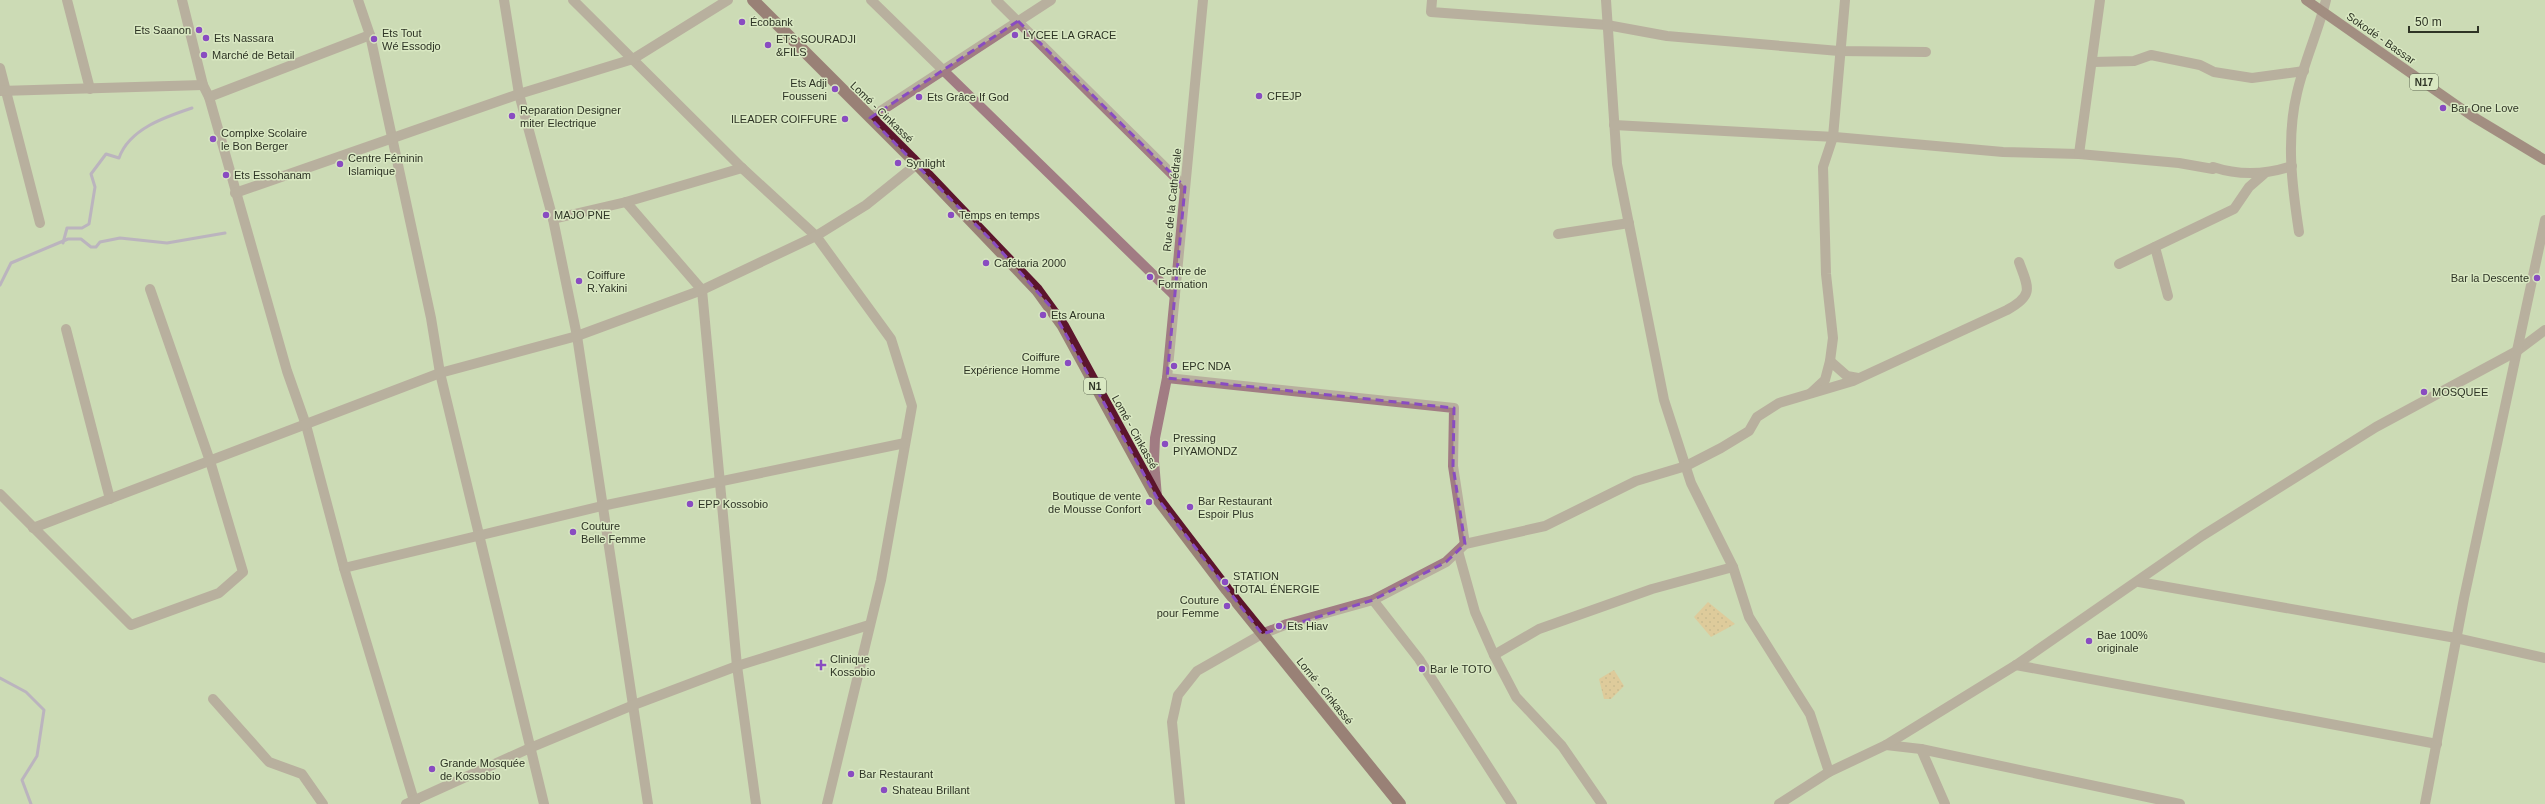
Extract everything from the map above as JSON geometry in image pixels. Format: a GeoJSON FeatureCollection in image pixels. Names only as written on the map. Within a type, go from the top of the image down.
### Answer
{"type":"FeatureCollection","features":[{"type":"Feature","properties":{"kind":"highway","name":"Lomé - Cinkassé"},"geometry":{"type":"LineString","coordinates":[[753,0],[917,164],[1010,260],[1050,306],[1157,498],[1262,634],[1400,804]]}},
{"type":"Feature","properties":{"kind":"main road","name":"Sokodé - Bassar"},"geometry":{"type":"LineString","coordinates":[[2306,0],[2472,116],[2545,160]]}},
{"type":"Feature","properties":{"kind":"street"},"geometry":{"type":"LineString","coordinates":[[66,0],[90,89]]}},
{"type":"Feature","properties":{"kind":"street"},"geometry":{"type":"LineString","coordinates":[[182,0],[203,85],[209,97],[235,193],[287,371],[306,425],[344,568],[412,803],[530,748],[632,706],[737,666],[869,625]]}},
{"type":"Feature","properties":{"kind":"street"},"geometry":{"type":"LineString","coordinates":[[358,0],[370,35],[391,139],[431,318],[440,373],[481,536],[544,804]]}},
{"type":"Feature","properties":{"kind":"street"},"geometry":{"type":"LineString","coordinates":[[504,0],[519,94],[553,219],[577,336],[648,804]]}},
{"type":"Feature","properties":{"kind":"street"},"geometry":{"type":"LineString","coordinates":[[573,0],[742,168],[816,236],[891,339],[912,406],[881,580],[827,804]]}},
{"type":"Feature","properties":{"kind":"street"},"geometry":{"type":"LineString","coordinates":[[235,193],[519,94],[633,59],[728,0]]}},
{"type":"Feature","properties":{"kind":"street"},"geometry":{"type":"LineString","coordinates":[[871,0],[1175,296]]}},
{"type":"Feature","properties":{"kind":"street"},"geometry":{"type":"LineString","coordinates":[[996,0],[1186,187]]}},
{"type":"Feature","properties":{"kind":"street"},"geometry":{"type":"LineString","coordinates":[[870,118],[1051,0]]}},
{"type":"Feature","properties":{"kind":"street","name":"Rue de la Cathédrale"},"geometry":{"type":"LineString","coordinates":[[1157,498],[1154,461],[1155,438],[1167,378],[1203,0]]}},
{"type":"Feature","properties":{"kind":"street"},"geometry":{"type":"LineString","coordinates":[[1432,0],[1431,12],[1607,25],[1667,36],[1839,51],[1926,52]]}},
{"type":"Feature","properties":{"kind":"street"},"geometry":{"type":"LineString","coordinates":[[1606,0],[1617,164],[1664,400],[1686,466],[1709,522],[1733,567],[1749,617],[1810,714],[1830,772]]}},
{"type":"Feature","properties":{"kind":"street"},"geometry":{"type":"LineString","coordinates":[[1809,394],[1825,380],[1830,361],[1833,338],[1826,274],[1823,167],[1833,137],[1839,51],[1845,0]]}},
{"type":"Feature","properties":{"kind":"street"},"geometry":{"type":"LineString","coordinates":[[2079,154],[2093,62],[2100,0]]}},
{"type":"Feature","properties":{"kind":"street"},"geometry":{"type":"LineString","coordinates":[[2299,232],[2293,190],[2291,123],[2297,92],[2326,0]]}},
{"type":"Feature","properties":{"kind":"street"},"geometry":{"type":"LineString","coordinates":[[209,97],[370,35]]}},
{"type":"Feature","properties":{"kind":"street"},"geometry":{"type":"LineString","coordinates":[[2093,62],[2134,61],[2151,55],[2200,65],[2214,72],[2252,78],[2304,71]]}},
{"type":"Feature","properties":{"kind":"street"},"geometry":{"type":"LineString","coordinates":[[0,68],[3,91],[40,224]]}},
{"type":"Feature","properties":{"kind":"street"},"geometry":{"type":"LineString","coordinates":[[3,91],[203,85]]}},
{"type":"Feature","properties":{"kind":"street"},"geometry":{"type":"LineString","coordinates":[[1614,125],[1833,137],[2003,152],[2079,154],[2178,163],[2213,169],[2213,167],[2242,175],[2264,174],[2292,166]]}},
{"type":"Feature","properties":{"kind":"street"},"geometry":{"type":"LineString","coordinates":[[33,528],[440,373],[577,336],[702,290],[816,236],[866,205],[917,164]]}},
{"type":"Feature","properties":{"kind":"street"},"geometry":{"type":"LineString","coordinates":[[553,219],[626,202],[742,168]]}},
{"type":"Feature","properties":{"kind":"street"},"geometry":{"type":"LineString","coordinates":[[2119,264],[2234,209],[2249,187],[2264,174]]}},
{"type":"Feature","properties":{"kind":"street"},"geometry":{"type":"LineString","coordinates":[[626,202],[702,290],[737,666],[756,804]]}},
{"type":"Feature","properties":{"kind":"street"},"geometry":{"type":"LineString","coordinates":[[2425,804],[2456,638],[2545,220]]}},
{"type":"Feature","properties":{"kind":"street"},"geometry":{"type":"LineString","coordinates":[[1558,234],[1629,223]]}},
{"type":"Feature","properties":{"kind":"street"},"geometry":{"type":"LineString","coordinates":[[2155,248],[2168,296]]}},
{"type":"Feature","properties":{"kind":"street"},"geometry":{"type":"LineString","coordinates":[[1180,804],[1172,722],[1178,695],[1197,671],[1262,634],[1287,624],[1373,600],[1446,562],[1461,547],[1545,526],[1636,481],[1686,466],[1721,448],[1749,431],[1757,417],[1779,403],[1860,378],[2020,303],[2027,294],[2028,286],[2018,262]]}},
{"type":"Feature","properties":{"kind":"street"},"geometry":{"type":"LineString","coordinates":[[0,494],[131,625],[219,593],[243,572],[210,461],[150,289]]}},
{"type":"Feature","properties":{"kind":"street"},"geometry":{"type":"LineString","coordinates":[[66,329],[110,499]]}},
{"type":"Feature","properties":{"kind":"street"},"geometry":{"type":"LineString","coordinates":[[1779,804],[1830,772],[1886,745],[2016,665],[2139,582],[2202,536],[2376,427],[2517,351],[2545,330]]}},
{"type":"Feature","properties":{"kind":"street"},"geometry":{"type":"LineString","coordinates":[[1830,361],[1847,376],[1860,378]]}},
{"type":"Feature","properties":{"kind":"street"},"geometry":{"type":"LineString","coordinates":[[1167,378],[1454,408],[1453,466],[1461,547],[1475,612],[1494,655],[1516,697],[1562,746],[1602,804]]}},
{"type":"Feature","properties":{"kind":"street"},"geometry":{"type":"LineString","coordinates":[[344,568],[602,506],[719,483],[905,443]]}},
{"type":"Feature","properties":{"kind":"street"},"geometry":{"type":"LineString","coordinates":[[1494,655],[1546,627],[1652,589],[1733,567]]}},
{"type":"Feature","properties":{"kind":"street"},"geometry":{"type":"LineString","coordinates":[[2139,582],[2456,638],[2545,658]]}},
{"type":"Feature","properties":{"kind":"street"},"geometry":{"type":"LineString","coordinates":[[1373,600],[1419,659],[1512,804]]}},
{"type":"Feature","properties":{"kind":"street"},"geometry":{"type":"LineString","coordinates":[[2016,665],[2437,744]]}},
{"type":"Feature","properties":{"kind":"street"},"geometry":{"type":"LineString","coordinates":[[213,699],[269,762],[302,774],[323,804]]}},
{"type":"Feature","properties":{"kind":"street"},"geometry":{"type":"LineString","coordinates":[[1886,745],[1921,749],[2180,804]]}},
{"type":"Feature","properties":{"kind":"street"},"geometry":{"type":"LineString","coordinates":[[1921,749],[1945,804]]}},
{"type":"Feature","properties":{"kind":"highlighted area"},"geometry":{"type":"Polygon","coordinates":[[[1018,21],[1185,187],[1167,378],[1454,408],[1453,466],[1465,544],[1446,562],[1373,600],[1262,634],[1157,498],[1050,306],[993,242],[870,118],[1018,21]]]}},
{"type":"Feature","properties":{"kind":"shaded area"},"geometry":{"type":"Polygon","coordinates":[[[1708,602],[1735,624],[1711,637],[1694,617],[1708,602]]]}},
{"type":"Feature","properties":{"kind":"shaded area"},"geometry":{"type":"Polygon","coordinates":[[[1614,670],[1624,686],[1611,699],[1604,699],[1599,679],[1614,670]]]}},
{"type":"Feature","properties":{"kind":"waterway"},"geometry":{"type":"LineString","coordinates":[[63,243],[67,228],[82,228],[89,224],[95,187],[91,174],[106,154],[119,158],[124,148],[139,132],[160,120],[192,108]]}},
{"type":"Feature","properties":{"kind":"waterway"},"geometry":{"type":"LineString","coordinates":[[0,285],[11,263],[68,239],[81,239],[91,247],[96,247],[100,242],[120,238],[167,243],[225,233]]}},
{"type":"Feature","properties":{"kind":"waterway"},"geometry":{"type":"LineString","coordinates":[[0,678],[26,692],[44,710],[37,756],[22,780],[31,804]]}},
{"type":"Feature","properties":{"kind":"place","name":"Écobank"},"geometry":{"type":"Point","coordinates":[742,22]}},
{"type":"Feature","properties":{"kind":"place","name":"Ets Saanon"},"geometry":{"type":"Point","coordinates":[199,30]}},
{"type":"Feature","properties":{"kind":"place","name":"LYCEE LA GRACE"},"geometry":{"type":"Point","coordinates":[1015,35]}},
{"type":"Feature","properties":{"kind":"place","name":"Ets Nassara"},"geometry":{"type":"Point","coordinates":[206,38]}},
{"type":"Feature","properties":{"kind":"place","name":"Ets Tout Wé Essodjo"},"geometry":{"type":"Point","coordinates":[374,39]}},
{"type":"Feature","properties":{"kind":"place","name":"ETS SOURADJI &FILS"},"geometry":{"type":"Point","coordinates":[768,45]}},
{"type":"Feature","properties":{"kind":"place","name":"Marché de Betail"},"geometry":{"type":"Point","coordinates":[204,55]}},
{"type":"Feature","properties":{"kind":"place","name":"Ets Adji Fousseni"},"geometry":{"type":"Point","coordinates":[835,89]}},
{"type":"Feature","properties":{"kind":"place","name":"CFEJP"},"geometry":{"type":"Point","coordinates":[1259,96]}},
{"type":"Feature","properties":{"kind":"place","name":"Ets Grâce If God"},"geometry":{"type":"Point","coordinates":[919,97]}},
{"type":"Feature","properties":{"kind":"place","name":"Bar One Love"},"geometry":{"type":"Point","coordinates":[2443,108]}},
{"type":"Feature","properties":{"kind":"place","name":"Reparation Designer miter Electrique"},"geometry":{"type":"Point","coordinates":[512,116]}},
{"type":"Feature","properties":{"kind":"place","name":"lLEADER COIFFURE"},"geometry":{"type":"Point","coordinates":[845,119]}},
{"type":"Feature","properties":{"kind":"place","name":"Complxe Scolaire le Bon Berger"},"geometry":{"type":"Point","coordinates":[213,139]}},
{"type":"Feature","properties":{"kind":"place","name":"Synlight"},"geometry":{"type":"Point","coordinates":[898,163]}},
{"type":"Feature","properties":{"kind":"place","name":"Centre Féminin Islamique"},"geometry":{"type":"Point","coordinates":[340,164]}},
{"type":"Feature","properties":{"kind":"place","name":"Ets Essohanam"},"geometry":{"type":"Point","coordinates":[226,175]}},
{"type":"Feature","properties":{"kind":"place","name":"MAJO PNE"},"geometry":{"type":"Point","coordinates":[546,215]}},
{"type":"Feature","properties":{"kind":"place","name":"Temps en temps"},"geometry":{"type":"Point","coordinates":[951,215]}},
{"type":"Feature","properties":{"kind":"place","name":"Cafétaria 2000"},"geometry":{"type":"Point","coordinates":[986,263]}},
{"type":"Feature","properties":{"kind":"place","name":"Centre de Formation"},"geometry":{"type":"Point","coordinates":[1150,277]}},
{"type":"Feature","properties":{"kind":"place","name":"Bar la Descente"},"geometry":{"type":"Point","coordinates":[2537,278]}},
{"type":"Feature","properties":{"kind":"place","name":"Coiffure R.Yakini"},"geometry":{"type":"Point","coordinates":[579,281]}},
{"type":"Feature","properties":{"kind":"place","name":"Ets Arouna"},"geometry":{"type":"Point","coordinates":[1043,315]}},
{"type":"Feature","properties":{"kind":"place","name":"Coiffure Expérience Homme"},"geometry":{"type":"Point","coordinates":[1068,363]}},
{"type":"Feature","properties":{"kind":"place","name":"EPC NDA"},"geometry":{"type":"Point","coordinates":[1174,366]}},
{"type":"Feature","properties":{"kind":"place","name":"MOSQUEE"},"geometry":{"type":"Point","coordinates":[2424,392]}},
{"type":"Feature","properties":{"kind":"place","name":"Pressing PIYAMONDZ"},"geometry":{"type":"Point","coordinates":[1165,444]}},
{"type":"Feature","properties":{"kind":"place","name":"Boutique de vente de Mousse Confort"},"geometry":{"type":"Point","coordinates":[1149,502]}},
{"type":"Feature","properties":{"kind":"place","name":"EPP Kossobio"},"geometry":{"type":"Point","coordinates":[690,504]}},
{"type":"Feature","properties":{"kind":"place","name":"Bar Restaurant Espoir Plus"},"geometry":{"type":"Point","coordinates":[1190,507]}},
{"type":"Feature","properties":{"kind":"place","name":"Couture Belle Femme"},"geometry":{"type":"Point","coordinates":[573,532]}},
{"type":"Feature","properties":{"kind":"place","name":"STATION TOTAL ÉNERGIE"},"geometry":{"type":"Point","coordinates":[1225,582]}},
{"type":"Feature","properties":{"kind":"place","name":"Couture pour Femme"},"geometry":{"type":"Point","coordinates":[1227,606]}},
{"type":"Feature","properties":{"kind":"place","name":"Ets Hiav"},"geometry":{"type":"Point","coordinates":[1279,626]}},
{"type":"Feature","properties":{"kind":"place","name":"Bae 100% originale"},"geometry":{"type":"Point","coordinates":[2089,641]}},
{"type":"Feature","properties":{"kind":"place","name":"Clinique Kossobio"},"geometry":{"type":"Point","coordinates":[821,665]}},
{"type":"Feature","properties":{"kind":"place","name":"Bar le TOTO"},"geometry":{"type":"Point","coordinates":[1422,669]}},
{"type":"Feature","properties":{"kind":"place","name":"Grande Mosquée de Kossobio"},"geometry":{"type":"Point","coordinates":[432,769]}},
{"type":"Feature","properties":{"kind":"place","name":"Bar Restaurant"},"geometry":{"type":"Point","coordinates":[851,774]}},
{"type":"Feature","properties":{"kind":"place","name":"Shateau Brillant"},"geometry":{"type":"Point","coordinates":[884,790]}}]}
